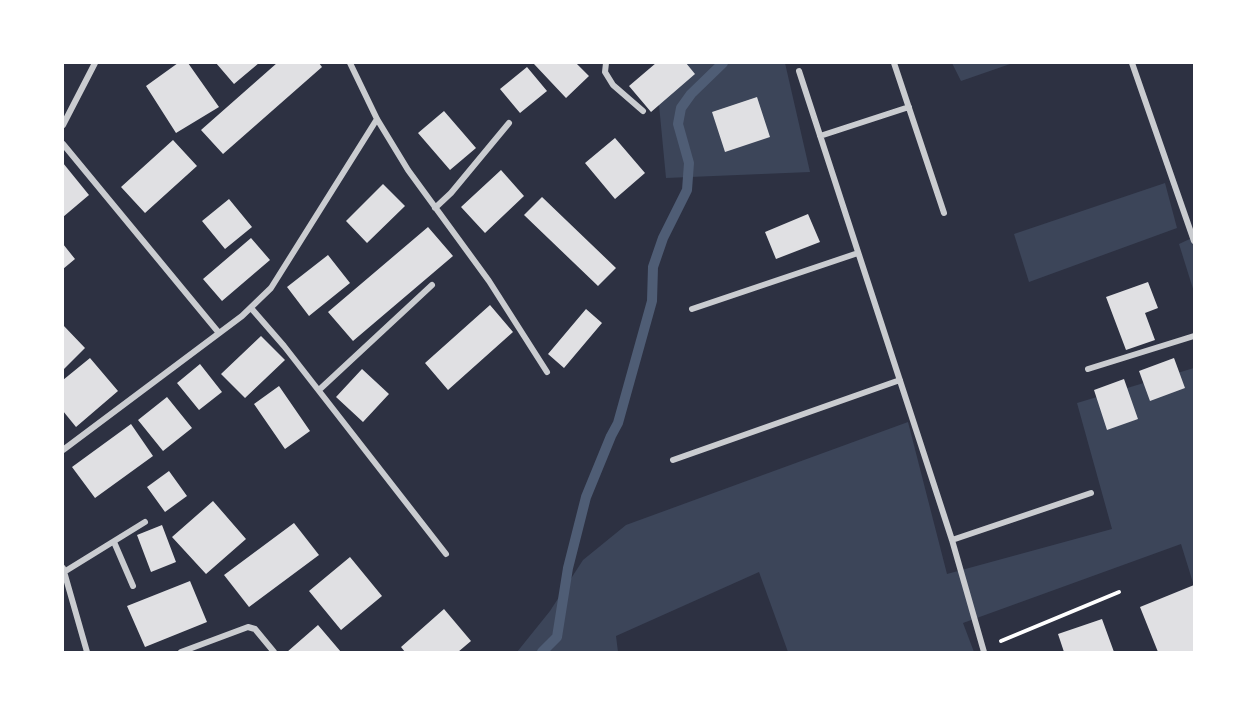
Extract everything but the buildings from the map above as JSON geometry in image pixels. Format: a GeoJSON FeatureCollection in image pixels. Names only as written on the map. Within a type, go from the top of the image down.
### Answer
{"type":"FeatureCollection","features":[{"type":"Feature","properties":{"kind":"street"},"geometry":{"type":"LineString","coordinates":[[63,125],[95,63]]}},
{"type":"Feature","properties":{"kind":"street"},"geometry":{"type":"LineString","coordinates":[[350,63],[377,119],[408,170],[489,281],[547,372]]}},
{"type":"Feature","properties":{"kind":"street"},"geometry":{"type":"LineString","coordinates":[[606,63],[605,72],[613,85],[643,111]]}},
{"type":"Feature","properties":{"kind":"street"},"geometry":{"type":"LineString","coordinates":[[894,63],[944,213]]}},
{"type":"Feature","properties":{"kind":"street"},"geometry":{"type":"LineString","coordinates":[[1132,63],[1194,241]]}},
{"type":"Feature","properties":{"kind":"street"},"geometry":{"type":"LineString","coordinates":[[799,71],[952,540],[983,650]]}},
{"type":"Feature","properties":{"kind":"street"},"geometry":{"type":"LineString","coordinates":[[820,136],[909,107]]}},
{"type":"Feature","properties":{"kind":"street"},"geometry":{"type":"LineString","coordinates":[[63,450],[219,333],[272,288],[377,119]]}},
{"type":"Feature","properties":{"kind":"street"},"geometry":{"type":"LineString","coordinates":[[435,208],[509,123]]}},
{"type":"Feature","properties":{"kind":"street"},"geometry":{"type":"LineString","coordinates":[[63,144],[219,333]]}},
{"type":"Feature","properties":{"kind":"street"},"geometry":{"type":"LineString","coordinates":[[692,309],[858,253]]}},
{"type":"Feature","properties":{"kind":"street"},"geometry":{"type":"LineString","coordinates":[[319,390],[432,285]]}},
{"type":"Feature","properties":{"kind":"street"},"geometry":{"type":"LineString","coordinates":[[251,308],[319,390],[446,554]]}},
{"type":"Feature","properties":{"kind":"street"},"geometry":{"type":"LineString","coordinates":[[1088,369],[1194,336]]}},
{"type":"Feature","properties":{"kind":"street"},"geometry":{"type":"LineString","coordinates":[[673,460],[900,380]]}},
{"type":"Feature","properties":{"kind":"street"},"geometry":{"type":"LineString","coordinates":[[952,540],[1091,493]]}},
{"type":"Feature","properties":{"kind":"street"},"geometry":{"type":"LineString","coordinates":[[87,652],[64,570],[145,522]]}},
{"type":"Feature","properties":{"kind":"street"},"geometry":{"type":"LineString","coordinates":[[114,542],[133,586]]}},
{"type":"Feature","properties":{"kind":"street"},"geometry":{"type":"LineString","coordinates":[[181,652],[248,627],[255,629],[274,652]]}},
{"type":"Feature","properties":{"kind":"path"},"geometry":{"type":"LineString","coordinates":[[983,650],[1119,592]]}},
{"type":"Feature","properties":{"kind":"shaded area"},"geometry":{"type":"Polygon","coordinates":[[[655,63],[785,63],[810,172],[666,178],[655,63]]]}},
{"type":"Feature","properties":{"kind":"shaded area"},"geometry":{"type":"Polygon","coordinates":[[[952,63],[1013,63],[961,81],[952,63]]]}},
{"type":"Feature","properties":{"kind":"shaded area"},"geometry":{"type":"Polygon","coordinates":[[[1165,183],[1177,228],[1029,282],[1014,234],[1165,183]]]}},
{"type":"Feature","properties":{"kind":"shaded area"},"geometry":{"type":"Polygon","coordinates":[[[1194,237],[1194,292],[1179,244],[1194,237]]]}},
{"type":"Feature","properties":{"kind":"shaded area"},"geometry":{"type":"Polygon","coordinates":[[[1194,368],[1194,586],[1181,544],[963,623],[974,652],[788,652],[759,572],[616,636],[618,652],[517,652],[550,611],[583,560],[626,525],[908,422],[947,574],[1112,529],[1077,403],[1194,368]]]}},
{"type":"Feature","properties":{"kind":"waterway"},"geometry":{"type":"LineString","coordinates":[[542,652],[557,637],[568,568],[586,497],[618,423],[652,301],[653,267],[663,238],[687,190],[689,163],[678,124],[681,108],[691,94],[723,63]]}}]}
